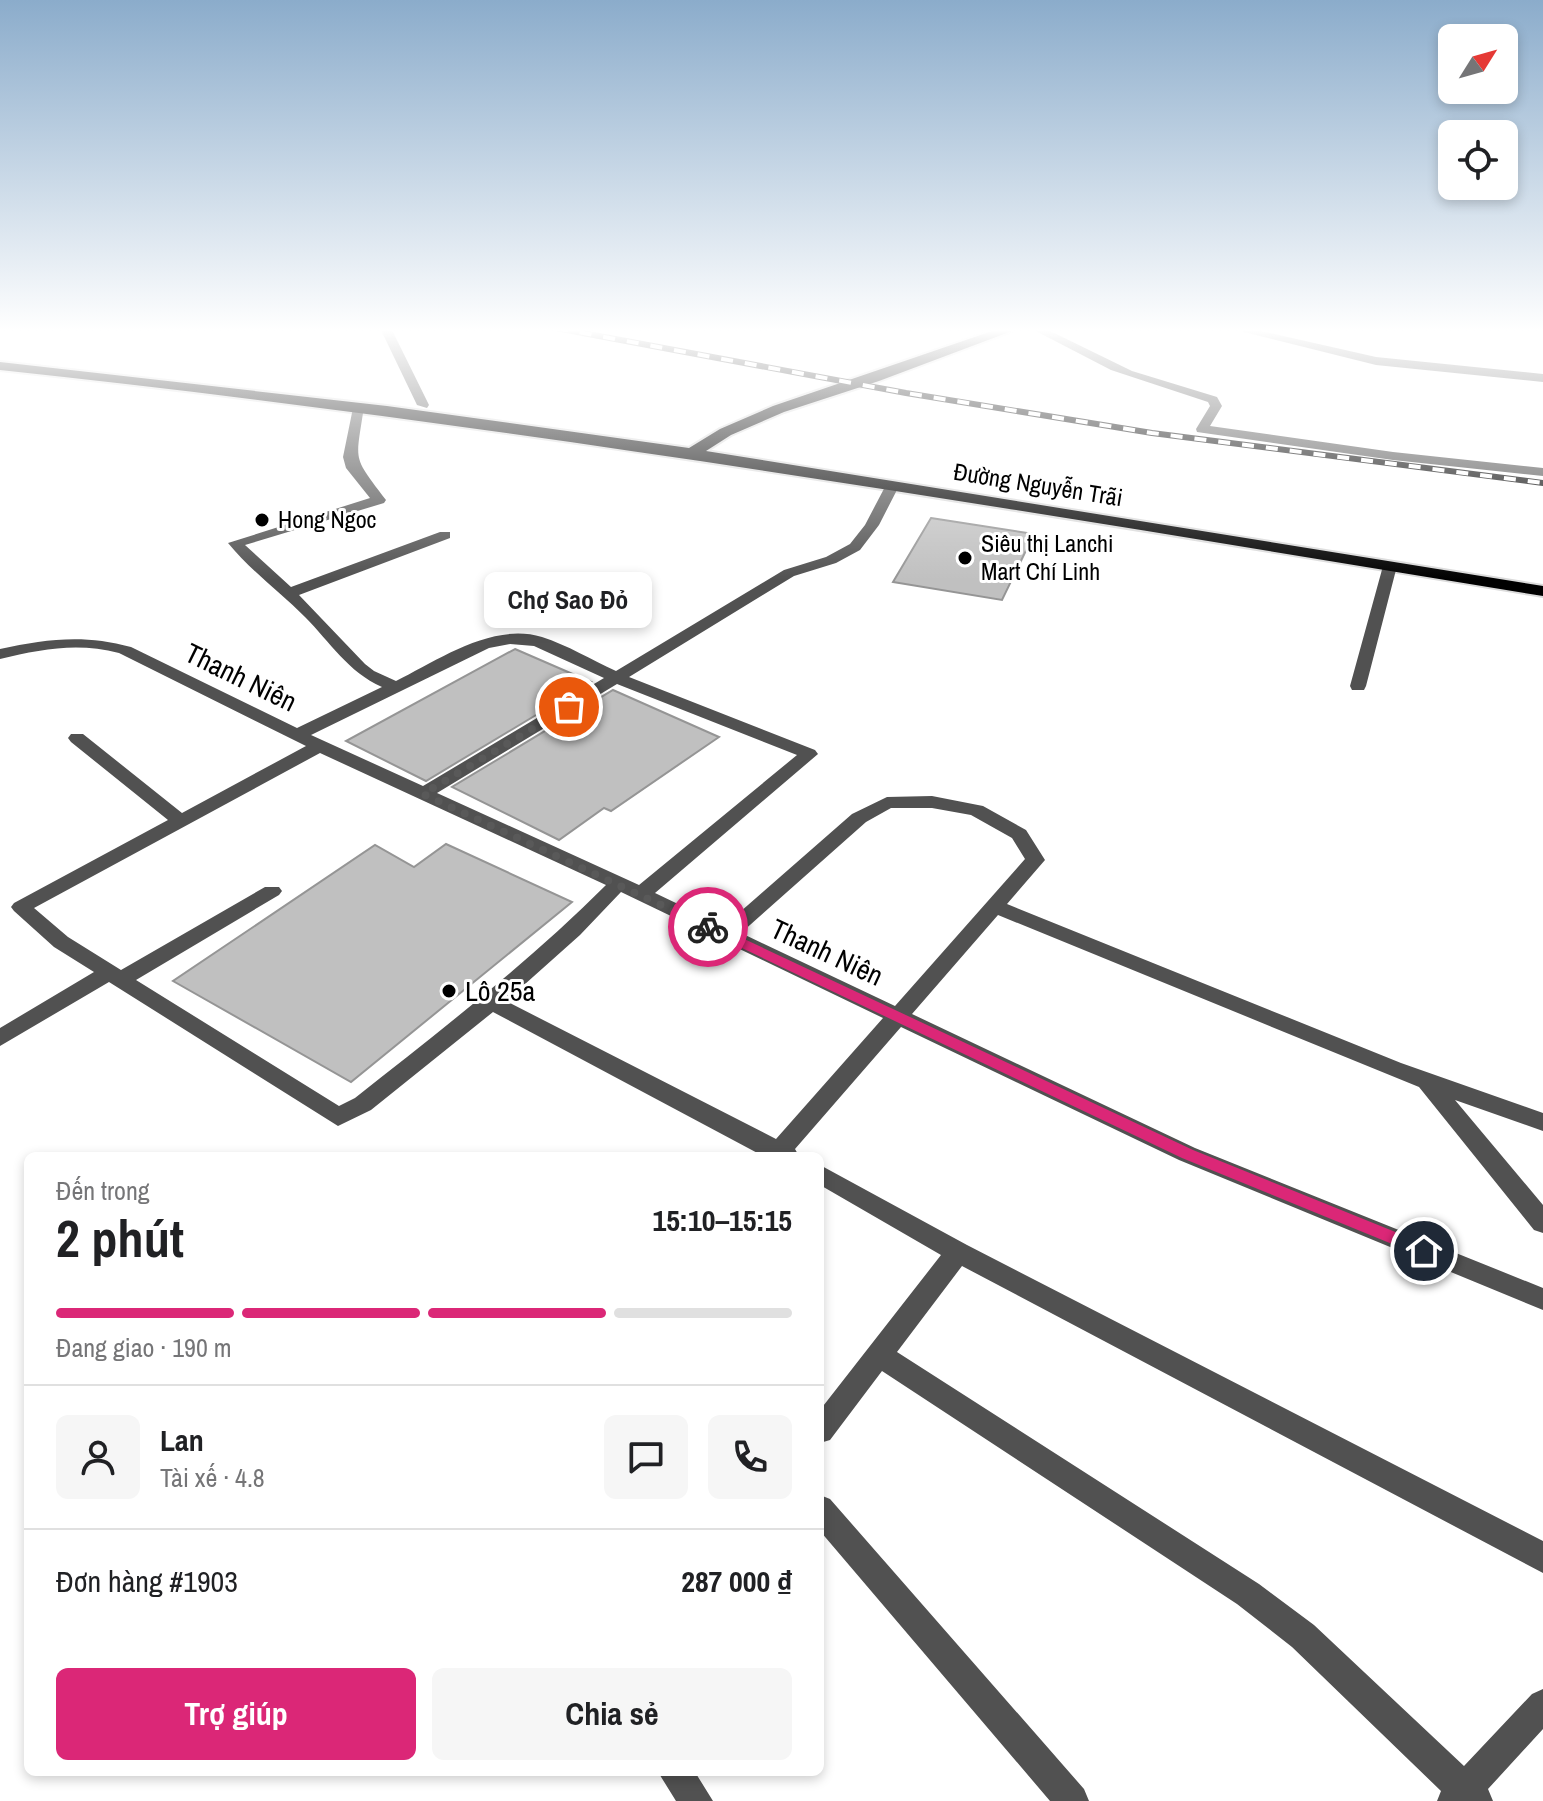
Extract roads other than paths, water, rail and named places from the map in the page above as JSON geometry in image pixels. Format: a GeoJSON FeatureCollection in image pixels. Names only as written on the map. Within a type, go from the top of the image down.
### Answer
{"type":"FeatureCollection","features":[{"type":"Feature","properties":{"kind":"highway","name":"Đường Nguyễn Trãi"},"geometry":{"type":"LineString","coordinates":[[434,412],[697,448]]}},
{"type":"Feature","properties":{"kind":"highway","name":"Đường Nguyễn Trãi"},"geometry":{"type":"LineString","coordinates":[[468,412],[897,481],[1543,591]]}},
{"type":"Feature","properties":{"kind":"highway"},"geometry":{"type":"LineString","coordinates":[[697,448],[782,412]]}},
{"type":"Feature","properties":{"kind":"highway"},"geometry":{"type":"LineString","coordinates":[[722,452],[800,412]]}},
{"type":"Feature","properties":{"kind":"highway","name":"Đường Nguyễn Trãi"},"geometry":{"type":"LineString","coordinates":[[897,481],[1543,577]]}},
{"type":"Feature","properties":{"kind":"street"},"geometry":{"type":"LineString","coordinates":[[358,412],[350,457],[353,468],[379,500],[235,543],[290,593],[368,675],[396,687]]}},
{"type":"Feature","properties":{"kind":"street"},"geometry":{"type":"LineString","coordinates":[[1212,412],[1202,429],[1393,456],[1543,472]]}},
{"type":"Feature","properties":{"kind":"street"},"geometry":{"type":"LineString","coordinates":[[423,794],[789,573],[853,551],[866,538],[897,481]]}},
{"type":"Feature","properties":{"kind":"street"},"geometry":{"type":"LineString","coordinates":[[290,593],[445,535]]}},
{"type":"Feature","properties":{"kind":"street"},"geometry":{"type":"LineString","coordinates":[[1358,686],[1390,566]]}},
{"type":"Feature","properties":{"kind":"street"},"geometry":{"type":"LineString","coordinates":[[297,735],[484,644],[510,639],[537,641],[618,678],[809,754],[641,894]]}},
{"type":"Feature","properties":{"kind":"street","name":"Thanh Niên"},"geometry":{"type":"LineString","coordinates":[[0,654],[54,642],[91,640],[125,650],[320,746],[641,894],[1187,1154],[1543,1299]]}},
{"type":"Feature","properties":{"kind":"street"},"geometry":{"type":"LineString","coordinates":[[77,738],[180,820]]}},
{"type":"Feature","properties":{"kind":"street"},"geometry":{"type":"LineString","coordinates":[[320,746],[21,907],[61,942],[338,1117],[363,1104],[491,1002],[573,930],[618,884]]}},
{"type":"Feature","properties":{"kind":"street"},"geometry":{"type":"LineString","coordinates":[[726,935],[859,818],[887,803],[932,802],[976,810],[1019,834],[1035,860],[897,1016],[784,1152]]}},
{"type":"Feature","properties":{"kind":"street"},"geometry":{"type":"LineString","coordinates":[[0,1038],[272,891]]}},
{"type":"Feature","properties":{"kind":"street"},"geometry":{"type":"LineString","coordinates":[[993,906],[1427,1081],[1543,1122]]}},
{"type":"Feature","properties":{"kind":"street"},"geometry":{"type":"LineString","coordinates":[[491,1002],[775,1152]]}},
{"type":"Feature","properties":{"kind":"street"},"geometry":{"type":"LineString","coordinates":[[1427,1081],[1543,1223]]}},
{"type":"Feature","properties":{"kind":"street"},"geometry":{"type":"LineString","coordinates":[[824,1176],[958,1252],[1525,1546],[1543,1559]]}},
{"type":"Feature","properties":{"kind":"street"},"geometry":{"type":"LineString","coordinates":[[824,1426],[958,1252]]}},
{"type":"Feature","properties":{"kind":"street"},"geometry":{"type":"LineString","coordinates":[[879,1355],[1248,1594],[1303,1636],[1465,1797],[1543,1705]]}},
{"type":"Feature","properties":{"kind":"street"},"geometry":{"type":"LineString","coordinates":[[824,1514],[1072,1801]]}},
{"type":"Feature","properties":{"kind":"street"},"geometry":{"type":"LineString","coordinates":[[678,1776],[696,1801]]}},
{"type":"Feature","properties":{"kind":"railway"},"geometry":{"type":"LineString","coordinates":[[1023,412],[1152,433],[1543,483]]}},
{"type":"Feature","properties":{"kind":"place","name":"Hong Ngoc"},"geometry":{"type":"Point","coordinates":[262,520]}},
{"type":"Feature","properties":{"kind":"place","name":"Siêu thị Lanchi Mart Chí Linh"},"geometry":{"type":"Point","coordinates":[965,558]}},
{"type":"Feature","properties":{"kind":"place","name":"Chợ Sao Đỏ"},"geometry":{"type":"Point","coordinates":[569,707]}},
{"type":"Feature","properties":{"kind":"place","name":"Lô 25a"},"geometry":{"type":"Point","coordinates":[449,991]}}]}
